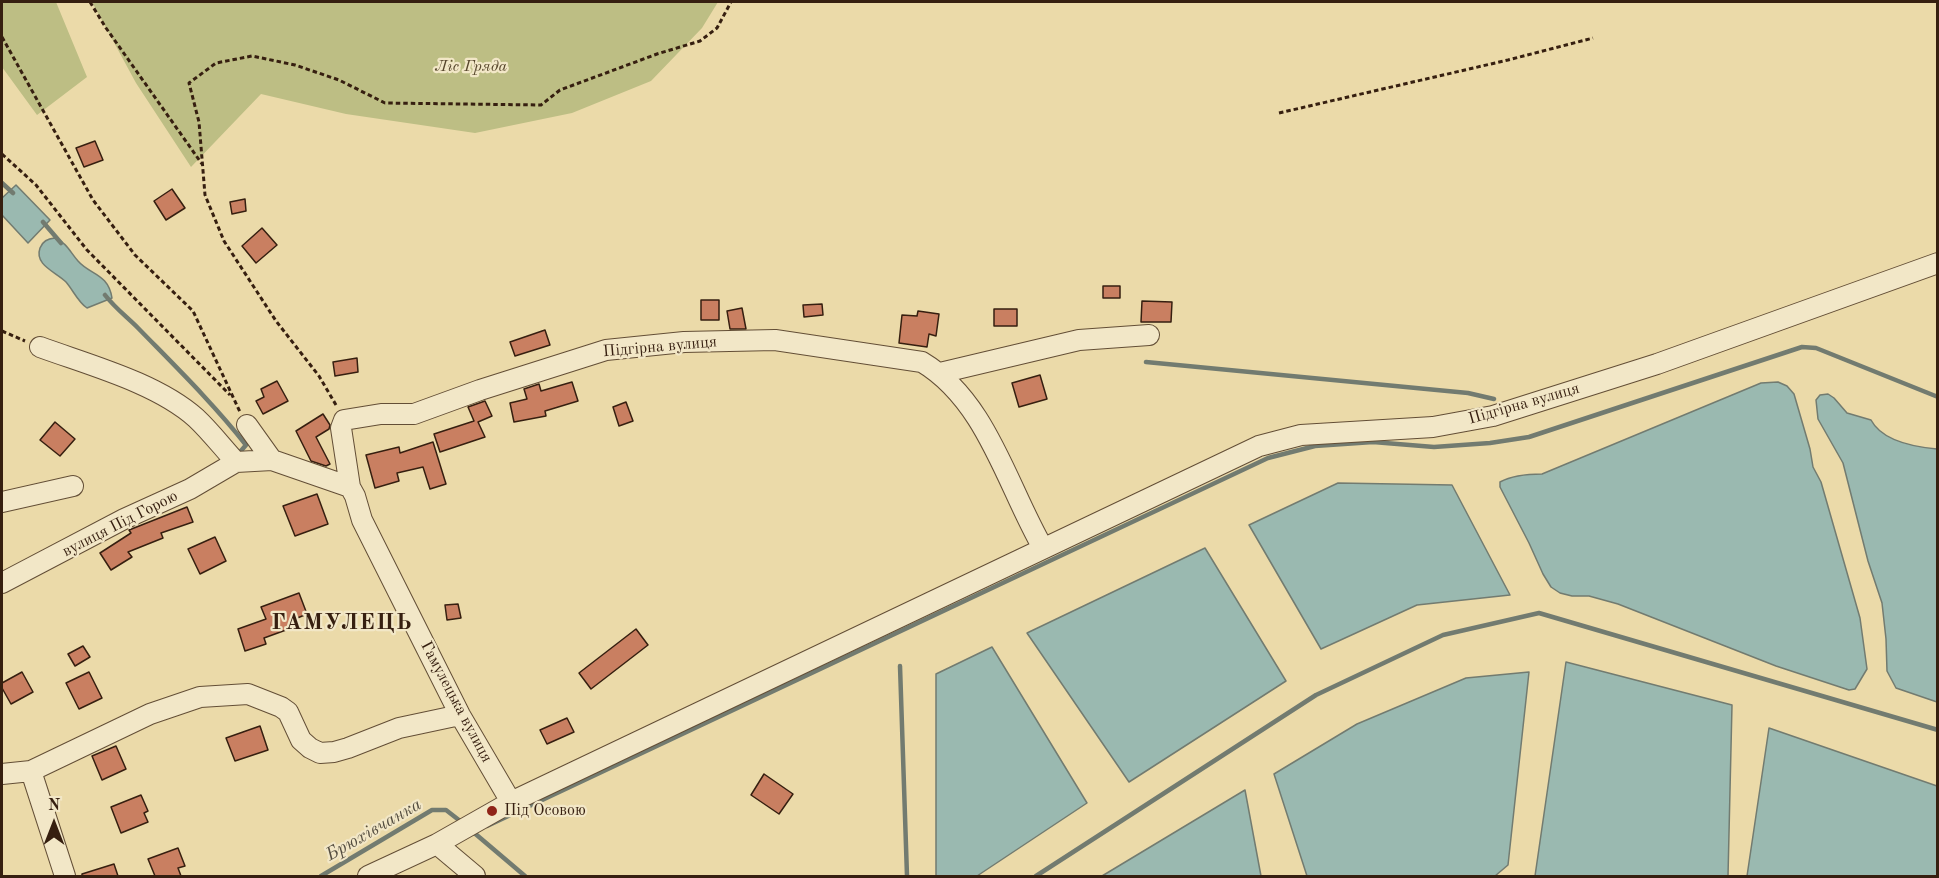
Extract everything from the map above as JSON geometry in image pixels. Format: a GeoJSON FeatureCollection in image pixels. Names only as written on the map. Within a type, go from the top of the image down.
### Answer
{"type":"FeatureCollection","features":[{"type":"Feature","properties":{"kind":"street","name":"Підгірна вулиця"},"geometry":{"type":"LineString","coordinates":[[368,876],[392,871],[511,802],[1258,446],[1301,435],[1433,427],[1493,416],[1657,364],[1938,263]]}},
{"type":"Feature","properties":{"kind":"street"},"geometry":{"type":"LineString","coordinates":[[940,373],[1079,340],[1149,335]]}},
{"type":"Feature","properties":{"kind":"street","name":"Підгірна вулиця"},"geometry":{"type":"LineString","coordinates":[[344,420],[381,414],[414,414],[480,390],[606,350],[684,342],[775,340],[922,362],[940,373],[985,429],[1043,548]]}},
{"type":"Feature","properties":{"kind":"street"},"geometry":{"type":"LineString","coordinates":[[40,347],[139,384],[164,396],[195,417],[236,462],[272,460],[350,487],[341,428],[344,420]]}},
{"type":"Feature","properties":{"kind":"street"},"geometry":{"type":"LineString","coordinates":[[247,425],[272,460]]}},
{"type":"Feature","properties":{"kind":"street","name":"вулиця Під Горою"},"geometry":{"type":"LineString","coordinates":[[2,583],[124,519],[190,489],[236,462]]}},
{"type":"Feature","properties":{"kind":"street"},"geometry":{"type":"LineString","coordinates":[[2,502],[73,486]]}},
{"type":"Feature","properties":{"kind":"street","name":"Гамулецька вулиця"},"geometry":{"type":"LineString","coordinates":[[350,487],[362,520],[460,715],[511,802]]}},
{"type":"Feature","properties":{"kind":"street"},"geometry":{"type":"LineString","coordinates":[[2,774],[31,771],[150,714],[200,697],[248,694],[281,707],[288,712],[300,740],[320,753],[341,750],[399,728],[460,715]]}},
{"type":"Feature","properties":{"kind":"street"},"geometry":{"type":"LineString","coordinates":[[31,771],[65,876]]}},
{"type":"Feature","properties":{"kind":"street"},"geometry":{"type":"LineString","coordinates":[[445,839],[475,876]]}},
{"type":"Feature","properties":{"kind":"path"},"geometry":{"type":"LineString","coordinates":[[90,2],[203,165]]}},
{"type":"Feature","properties":{"kind":"path"},"geometry":{"type":"LineString","coordinates":[[344,420],[319,376],[276,321],[224,241],[205,195],[199,122],[189,82],[216,63],[252,56],[295,65],[339,80],[385,104],[541,105],[560,90],[699,41],[717,28],[731,2]]}},
{"type":"Feature","properties":{"kind":"path"},"geometry":{"type":"LineString","coordinates":[[2,38],[93,200],[135,255],[193,311],[231,397],[87,250],[36,185],[2,154]]}},
{"type":"Feature","properties":{"kind":"path"},"geometry":{"type":"LineString","coordinates":[[1278,113],[1593,38]]}},
{"type":"Feature","properties":{"kind":"path"},"geometry":{"type":"LineString","coordinates":[[2,331],[40,347]]}},
{"type":"Feature","properties":{"kind":"green space"},"geometry":{"type":"Polygon","coordinates":[[[2,2],[56,2],[87,77],[37,115],[2,67],[2,2]]]}},
{"type":"Feature","properties":{"kind":"green space","name":"Ліс Гряда"},"geometry":{"type":"Polygon","coordinates":[[[92,2],[718,2],[702,28],[651,81],[572,113],[475,133],[346,114],[261,94],[191,167],[136,83],[92,2]]]}},
{"type":"Feature","properties":{"kind":"water"},"geometry":{"type":"Polygon","coordinates":[[[16,185],[50,220],[28,243],[2,215],[2,198],[16,185]]]}},
{"type":"Feature","properties":{"kind":"water"},"geometry":{"type":"Polygon","coordinates":[[[55,238],[65,245],[83,266],[103,279],[112,298],[87,308],[66,282],[43,264],[39,254],[40,248],[46,241],[55,238]]]}},
{"type":"Feature","properties":{"kind":"water"},"geometry":{"type":"Polygon","coordinates":[[[1778,382],[1787,386],[1794,394],[1813,467],[1821,482],[1860,618],[1867,669],[1855,689],[1849,690],[1776,666],[1618,604],[1589,596],[1560,593],[1551,587],[1543,574],[1500,487],[1500,482],[1505,480],[1520,475],[1542,474],[1761,383],[1778,382]]]}},
{"type":"Feature","properties":{"kind":"water"},"geometry":{"type":"Polygon","coordinates":[[[1828,394],[1847,413],[1871,420],[1876,427],[1891,438],[1919,447],[1937,449],[1937,702],[1896,688],[1887,671],[1882,603],[1868,561],[1843,463],[1818,419],[1816,400],[1820,395],[1828,394]]]}},
{"type":"Feature","properties":{"kind":"water"},"geometry":{"type":"Polygon","coordinates":[[[1338,483],[1452,485],[1510,595],[1417,605],[1321,649],[1249,525],[1338,483]]]}},
{"type":"Feature","properties":{"kind":"water"},"geometry":{"type":"Polygon","coordinates":[[[1205,548],[1286,681],[1129,782],[1027,633],[1205,548]]]}},
{"type":"Feature","properties":{"kind":"water"},"geometry":{"type":"Polygon","coordinates":[[[992,647],[1087,803],[977,876],[936,876],[936,674],[992,647]]]}},
{"type":"Feature","properties":{"kind":"water"},"geometry":{"type":"Polygon","coordinates":[[[1566,662],[1732,705],[1728,876],[1535,876],[1566,662]]]}},
{"type":"Feature","properties":{"kind":"water"},"geometry":{"type":"Polygon","coordinates":[[[1529,672],[1508,865],[1495,876],[1307,876],[1274,774],[1357,724],[1466,678],[1529,672]]]}},
{"type":"Feature","properties":{"kind":"water"},"geometry":{"type":"Polygon","coordinates":[[[1769,728],[1937,786],[1937,876],[1747,876],[1769,728]]]}},
{"type":"Feature","properties":{"kind":"water"},"geometry":{"type":"Polygon","coordinates":[[[1245,790],[1261,876],[1102,876],[1245,790]]]}},
{"type":"Feature","properties":{"kind":"building"},"geometry":{"type":"Polygon","coordinates":[[[95,141],[103,160],[84,167],[76,148],[95,141]]]}},
{"type":"Feature","properties":{"kind":"building"},"geometry":{"type":"Polygon","coordinates":[[[172,189],[185,208],[166,220],[154,201],[172,189]]]}},
{"type":"Feature","properties":{"kind":"building"},"geometry":{"type":"Polygon","coordinates":[[[245,199],[246,211],[232,214],[230,202],[245,199]]]}},
{"type":"Feature","properties":{"kind":"building"},"geometry":{"type":"Polygon","coordinates":[[[262,228],[277,245],[256,263],[242,246],[262,228]]]}},
{"type":"Feature","properties":{"kind":"building"},"geometry":{"type":"Polygon","coordinates":[[[1103,286],[1120,286],[1120,298],[1103,298],[1103,286]]]}},
{"type":"Feature","properties":{"kind":"building"},"geometry":{"type":"Polygon","coordinates":[[[701,300],[719,300],[719,320],[701,320],[701,300]]]}},
{"type":"Feature","properties":{"kind":"building"},"geometry":{"type":"Polygon","coordinates":[[[1142,301],[1172,302],[1171,322],[1141,322],[1142,301]]]}},
{"type":"Feature","properties":{"kind":"building"},"geometry":{"type":"Polygon","coordinates":[[[822,304],[823,315],[804,317],[803,305],[822,304]]]}},
{"type":"Feature","properties":{"kind":"building"},"geometry":{"type":"Polygon","coordinates":[[[742,308],[746,329],[730,329],[727,311],[742,308]]]}},
{"type":"Feature","properties":{"kind":"building"},"geometry":{"type":"Polygon","coordinates":[[[994,309],[1017,309],[1017,326],[994,326],[994,309]]]}},
{"type":"Feature","properties":{"kind":"building"},"geometry":{"type":"Polygon","coordinates":[[[918,311],[939,314],[936,336],[929,334],[927,347],[899,343],[902,315],[917,316],[918,311]]]}},
{"type":"Feature","properties":{"kind":"building"},"geometry":{"type":"Polygon","coordinates":[[[545,330],[550,345],[515,356],[510,342],[545,330]]]}},
{"type":"Feature","properties":{"kind":"building"},"geometry":{"type":"Polygon","coordinates":[[[357,358],[358,372],[335,376],[333,362],[357,358]]]}},
{"type":"Feature","properties":{"kind":"building"},"geometry":{"type":"Polygon","coordinates":[[[1040,375],[1047,399],[1019,407],[1012,383],[1040,375]]]}},
{"type":"Feature","properties":{"kind":"building"},"geometry":{"type":"Polygon","coordinates":[[[277,381],[288,401],[263,414],[256,401],[264,397],[261,389],[277,381]]]}},
{"type":"Feature","properties":{"kind":"building"},"geometry":{"type":"Polygon","coordinates":[[[572,382],[578,401],[545,411],[546,416],[514,422],[510,403],[527,399],[524,389],[539,384],[541,391],[572,382]]]}},
{"type":"Feature","properties":{"kind":"building"},"geometry":{"type":"Polygon","coordinates":[[[485,401],[492,416],[478,422],[485,437],[440,452],[434,434],[474,421],[468,407],[485,401]]]}},
{"type":"Feature","properties":{"kind":"building"},"geometry":{"type":"Polygon","coordinates":[[[626,402],[633,421],[619,426],[613,407],[626,402]]]}},
{"type":"Feature","properties":{"kind":"building"},"geometry":{"type":"Polygon","coordinates":[[[323,414],[330,425],[329,429],[316,437],[330,464],[326,466],[311,461],[296,431],[323,414]]]}},
{"type":"Feature","properties":{"kind":"building"},"geometry":{"type":"Polygon","coordinates":[[[55,422],[75,439],[60,456],[40,440],[55,422]]]}},
{"type":"Feature","properties":{"kind":"building"},"geometry":{"type":"Polygon","coordinates":[[[433,442],[446,484],[430,489],[423,467],[397,473],[399,481],[375,488],[366,455],[399,447],[400,453],[433,442]]]}},
{"type":"Feature","properties":{"kind":"building"},"geometry":{"type":"Polygon","coordinates":[[[317,494],[328,524],[295,536],[283,506],[317,494]]]}},
{"type":"Feature","properties":{"kind":"building"},"geometry":{"type":"Polygon","coordinates":[[[187,507],[193,522],[161,533],[163,538],[128,552],[132,557],[111,570],[100,553],[131,533],[129,530],[187,507]]]}},
{"type":"Feature","properties":{"kind":"building"},"geometry":{"type":"Polygon","coordinates":[[[215,537],[226,561],[200,574],[188,549],[215,537]]]}},
{"type":"Feature","properties":{"kind":"building"},"geometry":{"type":"Polygon","coordinates":[[[299,593],[307,614],[295,619],[297,626],[264,638],[266,644],[245,651],[238,629],[266,619],[261,607],[299,593]]]}},
{"type":"Feature","properties":{"kind":"building"},"geometry":{"type":"Polygon","coordinates":[[[458,604],[461,618],[447,620],[445,605],[458,604]]]}},
{"type":"Feature","properties":{"kind":"building"},"geometry":{"type":"Polygon","coordinates":[[[636,629],[648,645],[591,689],[579,673],[636,629]]]}},
{"type":"Feature","properties":{"kind":"building"},"geometry":{"type":"Polygon","coordinates":[[[83,646],[90,657],[75,666],[68,654],[83,646]]]}},
{"type":"Feature","properties":{"kind":"building"},"geometry":{"type":"Polygon","coordinates":[[[22,672],[33,692],[11,704],[2,688],[2,683],[22,672]]]}},
{"type":"Feature","properties":{"kind":"building"},"geometry":{"type":"Polygon","coordinates":[[[89,672],[102,698],[79,709],[66,683],[89,672]]]}},
{"type":"Feature","properties":{"kind":"building"},"geometry":{"type":"Polygon","coordinates":[[[567,718],[574,732],[547,744],[540,730],[567,718]]]}},
{"type":"Feature","properties":{"kind":"building"},"geometry":{"type":"Polygon","coordinates":[[[260,726],[268,750],[235,761],[226,738],[260,726]]]}},
{"type":"Feature","properties":{"kind":"building"},"geometry":{"type":"Polygon","coordinates":[[[116,746],[126,769],[102,780],[92,756],[116,746]]]}},
{"type":"Feature","properties":{"kind":"building"},"geometry":{"type":"Polygon","coordinates":[[[764,774],[793,794],[779,814],[751,795],[764,774]]]}},
{"type":"Feature","properties":{"kind":"building"},"geometry":{"type":"Polygon","coordinates":[[[141,795],[148,811],[144,813],[148,822],[121,833],[111,807],[141,795]]]}},
{"type":"Feature","properties":{"kind":"building"},"geometry":{"type":"Polygon","coordinates":[[[178,848],[185,866],[178,868],[181,876],[155,876],[148,859],[178,848]]]}},
{"type":"Feature","properties":{"kind":"building"},"geometry":{"type":"Polygon","coordinates":[[[114,864],[118,876],[82,876],[82,874],[114,864]]]}},
{"type":"Feature","properties":{"kind":"waterway"},"geometry":{"type":"LineString","coordinates":[[2,183],[13,193]]}},
{"type":"Feature","properties":{"kind":"waterway"},"geometry":{"type":"LineString","coordinates":[[43,222],[61,243]]}},
{"type":"Feature","properties":{"kind":"waterway"},"geometry":{"type":"LineString","coordinates":[[105,295],[220,414],[246,445],[240,452]]}},
{"type":"Feature","properties":{"kind":"waterway"},"geometry":{"type":"LineString","coordinates":[[487,826],[1268,458],[1315,446],[1373,442],[1434,447],[1490,443],[1529,437],[1802,347],[1816,348],[1938,397]]}},
{"type":"Feature","properties":{"kind":"waterway"},"geometry":{"type":"LineString","coordinates":[[1146,362],[1468,393],[1494,399]]}},
{"type":"Feature","properties":{"kind":"waterway"},"geometry":{"type":"LineString","coordinates":[[1036,876],[1316,695],[1443,635],[1539,613],[1938,730]]}},
{"type":"Feature","properties":{"kind":"waterway"},"geometry":{"type":"LineString","coordinates":[[900,666],[907,876]]}},
{"type":"Feature","properties":{"kind":"waterway","name":"Брюхівчанка"},"geometry":{"type":"LineString","coordinates":[[321,876],[432,810],[446,810],[464,824]]}},
{"type":"Feature","properties":{"kind":"waterway","name":"Брюхівчанка"},"geometry":{"type":"LineString","coordinates":[[472,831],[525,876]]}},
{"type":"Feature","properties":{"kind":"place","name":"Під Осовою"},"geometry":{"type":"Point","coordinates":[492,811]}},
{"type":"Feature","properties":{"kind":"district","name":"ГАМУЛЕЦЬ"},"geometry":{"type":"Point","coordinates":[342,623]}}]}
